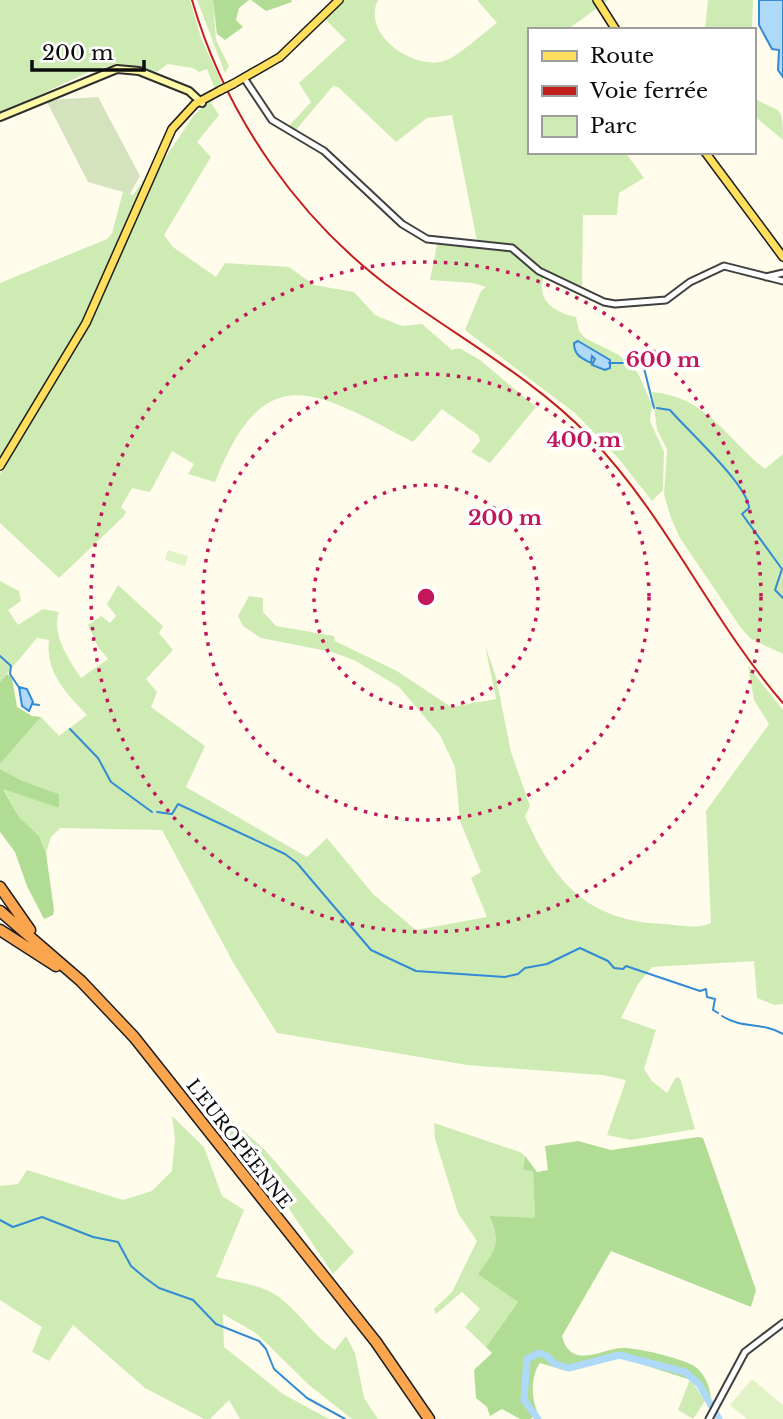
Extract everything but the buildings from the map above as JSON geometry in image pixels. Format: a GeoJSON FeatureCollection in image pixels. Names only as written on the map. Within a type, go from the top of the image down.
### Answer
{"type":"FeatureCollection","features":[{"type":"Feature","properties":{"kind":"highway"},"geometry":{"type":"LineString","coordinates":[[0,887],[28,927],[89,988]]}},
{"type":"Feature","properties":{"kind":"highway","name":"L'EUROPÉENNE"},"geometry":{"type":"LineString","coordinates":[[0,911],[89,988],[134,1037],[358,1319],[429,1419]]}},
{"type":"Feature","properties":{"kind":"highway","name":"L'EUROPÉENNE"},"geometry":{"type":"LineString","coordinates":[[0,918],[100,1007],[133,1045],[373,1347],[423,1419]]}},
{"type":"Feature","properties":{"kind":"highway"},"geometry":{"type":"LineString","coordinates":[[0,930],[56,966]]}},
{"type":"Feature","properties":{"kind":"main road"},"geometry":{"type":"LineString","coordinates":[[597,0],[615,28]]}},
{"type":"Feature","properties":{"kind":"main road"},"geometry":{"type":"LineString","coordinates":[[0,466],[83,330],[160,153],[177,127],[201,102],[280,57],[336,3]]}},
{"type":"Feature","properties":{"kind":"main road"},"geometry":{"type":"LineString","coordinates":[[0,117],[109,71],[132,69],[193,93],[201,102]]}},
{"type":"Feature","properties":{"kind":"main road"},"geometry":{"type":"LineString","coordinates":[[184,90],[194,108]]}},
{"type":"Feature","properties":{"kind":"main road"},"geometry":{"type":"LineString","coordinates":[[706,154],[783,264]]}},
{"type":"Feature","properties":{"kind":"main road"},"geometry":{"type":"LineString","coordinates":[[758,226],[783,257]]}},
{"type":"Feature","properties":{"kind":"street"},"geometry":{"type":"LineString","coordinates":[[244,78],[272,120],[317,146],[402,224],[426,239],[512,248],[542,272],[604,302],[615,304],[666,300],[690,282],[724,266],[738,267],[764,278],[783,281]]}},
{"type":"Feature","properties":{"kind":"street"},"geometry":{"type":"LineString","coordinates":[[764,278],[783,273]]}},
{"type":"Feature","properties":{"kind":"street"},"geometry":{"type":"LineString","coordinates":[[710,1418],[747,1349],[783,1323]]}},
{"type":"Feature","properties":{"kind":"green space"},"geometry":{"type":"Polygon","coordinates":[[[0,0],[190,0],[201,38],[223,86],[215,89],[207,69],[199,72],[193,68],[168,64],[157,72],[117,64],[89,72],[0,113],[0,0]]]}},
{"type":"Feature","properties":{"kind":"green space"},"geometry":{"type":"Polygon","coordinates":[[[197,0],[213,0],[216,40],[229,66],[225,73],[197,0]]]}},
{"type":"Feature","properties":{"kind":"green space"},"geometry":{"type":"Polygon","coordinates":[[[213,0],[249,0],[239,8],[236,20],[243,27],[225,40],[217,34],[213,0]]]}},
{"type":"Feature","properties":{"kind":"green space"},"geometry":{"type":"Polygon","coordinates":[[[251,0],[291,0],[292,2],[266,11],[251,0]]]}},
{"type":"Feature","properties":{"kind":"green space"},"geometry":{"type":"Polygon","coordinates":[[[344,0],[378,0],[375,13],[377,26],[384,37],[405,55],[432,62],[444,61],[456,55],[497,23],[477,0],[608,0],[570,28],[528,28],[528,154],[626,154],[644,178],[619,193],[617,215],[583,215],[582,286],[578,290],[544,276],[542,292],[555,309],[576,317],[579,331],[585,338],[619,355],[638,373],[652,405],[650,421],[664,452],[663,490],[652,501],[619,459],[575,413],[465,330],[481,291],[486,287],[473,283],[430,280],[437,244],[478,246],[452,115],[427,118],[396,142],[338,87],[333,86],[295,131],[287,128],[311,102],[299,83],[346,40],[325,19],[344,0]]]}},
{"type":"Feature","properties":{"kind":"green space"},"geometry":{"type":"Polygon","coordinates":[[[708,0],[753,0],[752,28],[705,28],[708,0]]]}},
{"type":"Feature","properties":{"kind":"green space"},"geometry":{"type":"Polygon","coordinates":[[[98,97],[140,176],[130,194],[88,182],[46,100],[98,97]]]}},
{"type":"Feature","properties":{"kind":"green space"},"geometry":{"type":"Polygon","coordinates":[[[755,98],[778,110],[782,119],[783,140],[755,117],[755,98]]]}},
{"type":"Feature","properties":{"kind":"green space"},"geometry":{"type":"Polygon","coordinates":[[[210,101],[219,115],[197,142],[211,157],[164,235],[173,247],[216,277],[225,263],[289,267],[314,285],[354,292],[375,315],[402,326],[422,324],[452,350],[459,348],[480,360],[536,407],[490,463],[471,452],[480,441],[478,435],[442,409],[413,442],[348,409],[320,399],[296,395],[274,400],[253,415],[234,442],[215,482],[188,474],[194,464],[172,451],[150,492],[132,488],[121,507],[126,512],[123,517],[59,578],[0,523],[0,474],[95,313],[159,162],[165,158],[194,115],[210,101]]]}},
{"type":"Feature","properties":{"kind":"green space"},"geometry":{"type":"Polygon","coordinates":[[[148,174],[84,322],[0,462],[0,283],[107,239],[112,233],[123,192],[133,195],[148,174]]]}},
{"type":"Feature","properties":{"kind":"green space"},"geometry":{"type":"Polygon","coordinates":[[[652,392],[671,395],[702,410],[765,469],[783,454],[783,654],[751,639],[741,628],[680,538],[664,495],[667,449],[657,430],[652,392]]]}},
{"type":"Feature","properties":{"kind":"green space"},"geometry":{"type":"Polygon","coordinates":[[[168,550],[188,556],[185,566],[165,560],[168,550]]]}},
{"type":"Feature","properties":{"kind":"green space"},"geometry":{"type":"Polygon","coordinates":[[[0,581],[19,591],[21,601],[8,610],[18,625],[43,609],[59,612],[59,638],[81,678],[108,659],[98,647],[88,625],[101,616],[110,623],[116,616],[107,604],[118,585],[163,626],[159,633],[173,650],[146,679],[157,692],[151,707],[205,746],[186,787],[307,857],[327,838],[373,894],[416,930],[487,917],[471,878],[481,872],[460,821],[455,767],[440,735],[399,687],[354,660],[332,652],[261,638],[243,626],[238,616],[249,596],[263,598],[263,612],[276,626],[334,636],[335,641],[397,671],[451,707],[496,699],[485,645],[496,677],[511,752],[530,806],[525,816],[536,840],[548,861],[577,894],[614,915],[637,921],[694,927],[711,923],[706,811],[769,724],[754,700],[748,666],[783,710],[783,1004],[775,1005],[757,998],[754,961],[652,967],[638,984],[621,1018],[656,1030],[644,1069],[652,1081],[667,1093],[676,1077],[680,1078],[695,1129],[631,1140],[607,1135],[626,1080],[602,1075],[467,1065],[277,1033],[234,964],[162,830],[60,828],[51,837],[46,853],[39,836],[19,817],[3,788],[59,808],[59,794],[23,781],[0,769],[0,764],[41,717],[59,736],[87,715],[65,690],[54,672],[50,662],[49,640],[37,638],[0,682],[0,581]]]}},
{"type":"Feature","properties":{"kind":"green space"},"geometry":{"type":"Polygon","coordinates":[[[7,674],[12,678],[17,707],[32,716],[41,717],[0,764],[0,682],[7,674]]]}},
{"type":"Feature","properties":{"kind":"green space"},"geometry":{"type":"Polygon","coordinates":[[[0,769],[59,794],[59,808],[3,789],[19,817],[39,836],[46,853],[54,910],[53,915],[44,919],[27,886],[15,852],[0,832],[0,769]]]}},
{"type":"Feature","properties":{"kind":"green space"},"geometry":{"type":"Polygon","coordinates":[[[194,1086],[265,1150],[354,1252],[333,1274],[267,1176],[208,1117],[192,1092],[194,1086]]]}},
{"type":"Feature","properties":{"kind":"green space"},"geometry":{"type":"Polygon","coordinates":[[[172,1116],[204,1147],[222,1196],[244,1210],[216,1277],[256,1286],[279,1297],[335,1350],[346,1336],[355,1353],[364,1398],[378,1419],[352,1419],[309,1385],[256,1333],[223,1314],[224,1347],[283,1394],[329,1419],[240,1419],[229,1400],[210,1419],[204,1419],[145,1388],[73,1325],[49,1361],[32,1352],[42,1327],[0,1300],[0,1186],[18,1184],[27,1170],[123,1200],[152,1191],[172,1171],[175,1138],[172,1116]]]}},
{"type":"Feature","properties":{"kind":"green space"},"geometry":{"type":"Polygon","coordinates":[[[434,1123],[520,1152],[525,1156],[523,1170],[533,1170],[535,1218],[489,1217],[495,1234],[495,1247],[479,1274],[518,1302],[486,1347],[465,1327],[480,1309],[462,1292],[436,1314],[434,1309],[452,1292],[477,1241],[458,1213],[435,1139],[434,1123]]]}},
{"type":"Feature","properties":{"kind":"green space"},"geometry":{"type":"Polygon","coordinates":[[[703,1138],[756,1290],[751,1307],[611,1251],[562,1336],[567,1348],[578,1355],[628,1348],[669,1357],[694,1366],[703,1374],[708,1386],[710,1410],[694,1381],[622,1358],[567,1371],[540,1363],[533,1386],[537,1411],[531,1419],[520,1419],[502,1409],[490,1416],[487,1407],[476,1398],[474,1370],[492,1353],[486,1347],[518,1302],[478,1274],[495,1246],[495,1233],[489,1216],[535,1218],[533,1171],[523,1170],[525,1156],[537,1172],[548,1170],[545,1146],[578,1141],[611,1150],[703,1138]]]}},
{"type":"Feature","properties":{"kind":"green space"},"geometry":{"type":"Polygon","coordinates":[[[690,1379],[705,1401],[693,1419],[678,1410],[690,1379]]]}},
{"type":"Feature","properties":{"kind":"green space"},"geometry":{"type":"Polygon","coordinates":[[[752,1379],[783,1405],[783,1419],[747,1419],[730,1405],[752,1379]]]}},
{"type":"Feature","properties":{"kind":"water"},"geometry":{"type":"Polygon","coordinates":[[[759,0],[783,0],[783,77],[778,70],[779,50],[772,49],[759,25],[759,0]]]}},
{"type":"Feature","properties":{"kind":"water"},"geometry":{"type":"Polygon","coordinates":[[[578,341],[610,360],[610,368],[605,370],[592,365],[595,359],[592,356],[591,363],[579,356],[574,343],[578,341]]]}},
{"type":"Feature","properties":{"kind":"water"},"geometry":{"type":"Polygon","coordinates":[[[19,687],[27,689],[33,702],[29,711],[22,706],[19,687]]]}},
{"type":"Feature","properties":{"kind":"waterway"},"geometry":{"type":"LineString","coordinates":[[609,363],[639,363]]}},
{"type":"Feature","properties":{"kind":"waterway"},"geometry":{"type":"LineString","coordinates":[[644,368],[654,408]]}},
{"type":"Feature","properties":{"kind":"waterway"},"geometry":{"type":"LineString","coordinates":[[657,408],[670,410],[739,486],[749,508],[742,514],[782,569],[775,590],[783,598]]}},
{"type":"Feature","properties":{"kind":"waterway"},"geometry":{"type":"LineString","coordinates":[[0,656],[11,666],[10,674],[20,689]]}},
{"type":"Feature","properties":{"kind":"waterway"},"geometry":{"type":"LineString","coordinates":[[32,704],[39,705]]}},
{"type":"Feature","properties":{"kind":"waterway"},"geometry":{"type":"LineString","coordinates":[[70,729],[98,758],[111,782],[152,812]]}},
{"type":"Feature","properties":{"kind":"waterway"},"geometry":{"type":"LineString","coordinates":[[157,812],[172,814],[178,804],[285,854],[297,863],[371,950],[416,971],[505,977],[518,974],[525,968],[547,964],[580,948],[608,961],[614,968],[623,969],[626,966],[700,991],[706,989],[707,997],[715,999],[713,1010],[718,1013]]}},
{"type":"Feature","properties":{"kind":"waterway"},"geometry":{"type":"LineString","coordinates":[[722,1016],[737,1023],[768,1028],[783,1034]]}},
{"type":"Feature","properties":{"kind":"waterway"},"geometry":{"type":"LineString","coordinates":[[0,1220],[13,1227],[42,1217],[93,1237],[118,1242],[131,1266],[144,1277],[159,1288],[193,1300],[216,1324],[259,1341],[266,1349],[274,1369],[307,1398],[345,1419]]}},
{"type":"Feature","properties":{"kind":"waterway"},"geometry":{"type":"LineString","coordinates":[[538,1419],[524,1400],[527,1359],[539,1353],[555,1364],[569,1368],[619,1355],[685,1372],[699,1384],[719,1419]]}},
{"type":"Feature","properties":{"kind":"railway"},"geometry":{"type":"LineString","coordinates":[[192,0],[207,43],[246,126],[299,201],[363,266],[546,397],[590,437],[643,501],[733,638],[783,703]]}}]}
